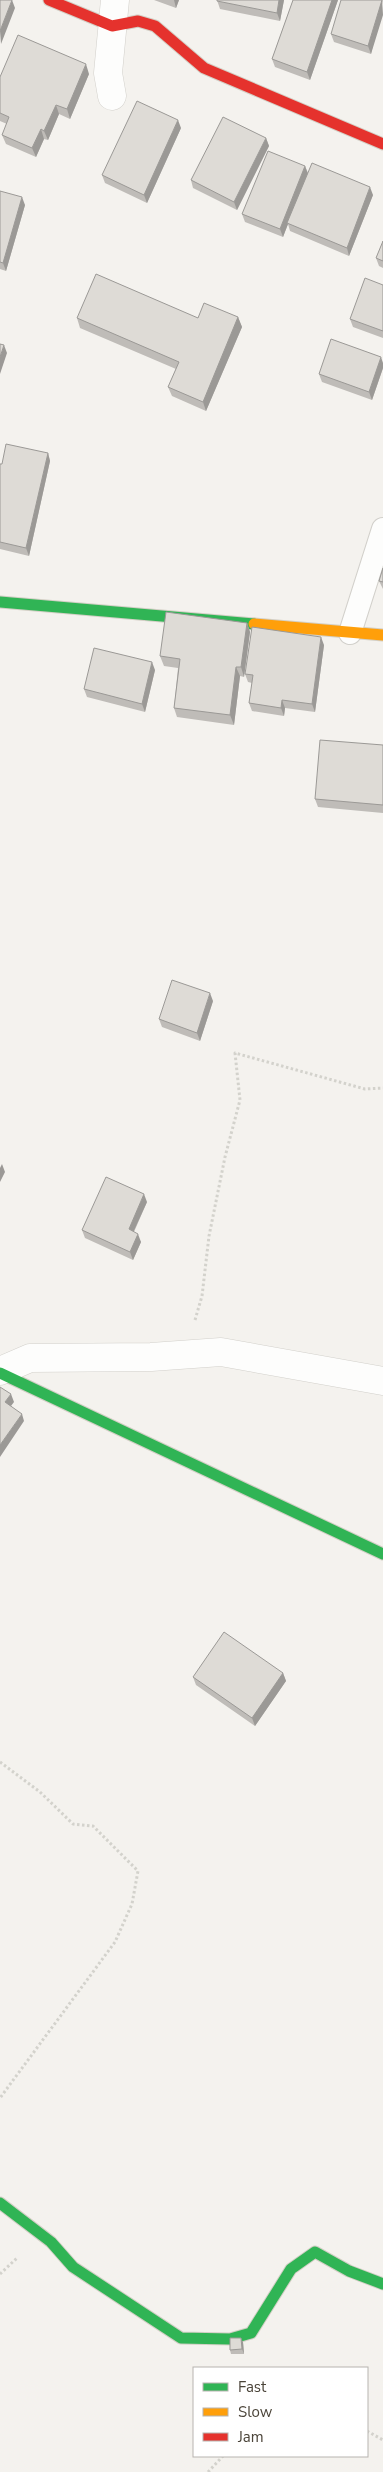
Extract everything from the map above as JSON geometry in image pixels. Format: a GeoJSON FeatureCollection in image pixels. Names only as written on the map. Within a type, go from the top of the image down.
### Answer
{"type":"FeatureCollection","features":[{"type":"Feature","properties":{"kind":"street"},"geometry":{"type":"LineString","coordinates":[[49,0],[113,13],[155,26],[204,68],[383,144]]}},
{"type":"Feature","properties":{"kind":"street"},"geometry":{"type":"LineString","coordinates":[[112,96],[108,73],[113,13]]}},
{"type":"Feature","properties":{"kind":"street"},"geometry":{"type":"LineString","coordinates":[[0,602],[383,635]]}},
{"type":"Feature","properties":{"kind":"street"},"geometry":{"type":"LineString","coordinates":[[0,1372],[30,1358],[151,1357],[221,1352],[383,1381]]}},
{"type":"Feature","properties":{"kind":"street"},"geometry":{"type":"LineString","coordinates":[[0,1372],[383,1554]]}},
{"type":"Feature","properties":{"kind":"street"},"geometry":{"type":"LineString","coordinates":[[0,2203],[51,2242],[73,2266],[180,2338],[203,2340],[230,2339],[251,2333],[291,2269],[315,2252],[349,2271],[383,2284]]}},
{"type":"Feature","properties":{"kind":"lane"},"geometry":{"type":"LineString","coordinates":[[350,633],[383,528]]}},
{"type":"Feature","properties":{"kind":"path"},"geometry":{"type":"LineString","coordinates":[[186,1355],[202,1296],[209,1236],[225,1157],[240,1100],[235,1053],[365,1089],[383,1088]]}},
{"type":"Feature","properties":{"kind":"path"},"geometry":{"type":"LineString","coordinates":[[0,1762],[40,1792],[73,1824],[93,1826],[138,1871],[132,1904],[114,1942],[0,2098]]}},
{"type":"Feature","properties":{"kind":"path"},"geometry":{"type":"LineString","coordinates":[[368,2432],[383,2440]]}},
{"type":"Feature","properties":{"kind":"path"},"geometry":{"type":"LineString","coordinates":[[208,2472],[222,2457]]}},
{"type":"Feature","properties":{"kind":"building"},"geometry":{"type":"Polygon","coordinates":[[[0,0],[12,0],[0,31],[0,0]]]}},
{"type":"Feature","properties":{"kind":"building"},"geometry":{"type":"Polygon","coordinates":[[[217,0],[279,0],[277,13],[217,0]]]}},
{"type":"Feature","properties":{"kind":"building"},"geometry":{"type":"Polygon","coordinates":[[[293,0],[332,0],[307,72],[272,59],[293,0]]]}},
{"type":"Feature","properties":{"kind":"building"},"geometry":{"type":"Polygon","coordinates":[[[341,0],[382,0],[368,46],[331,34],[341,0]]]}},
{"type":"Feature","properties":{"kind":"building"},"geometry":{"type":"Polygon","coordinates":[[[18,35],[86,64],[67,109],[56,105],[44,131],[41,129],[32,148],[2,135],[9,117],[0,113],[0,77],[18,35]]]}},
{"type":"Feature","properties":{"kind":"building"},"geometry":{"type":"Polygon","coordinates":[[[137,101],[178,120],[144,195],[102,175],[137,101]]]}},
{"type":"Feature","properties":{"kind":"building"},"geometry":{"type":"Polygon","coordinates":[[[223,117],[266,138],[234,202],[191,180],[223,117]]]}},
{"type":"Feature","properties":{"kind":"building"},"geometry":{"type":"Polygon","coordinates":[[[268,151],[305,166],[280,229],[242,214],[268,151]]]}},
{"type":"Feature","properties":{"kind":"building"},"geometry":{"type":"Polygon","coordinates":[[[312,163],[370,187],[347,248],[287,223],[312,163]]]}},
{"type":"Feature","properties":{"kind":"building"},"geometry":{"type":"Polygon","coordinates":[[[0,191],[22,197],[3,263],[0,262],[0,191]]]}},
{"type":"Feature","properties":{"kind":"building"},"geometry":{"type":"Polygon","coordinates":[[[383,241],[383,261],[376,258],[383,241]]]}},
{"type":"Feature","properties":{"kind":"building"},"geometry":{"type":"Polygon","coordinates":[[[96,274],[198,318],[204,303],[238,317],[203,402],[168,387],[179,362],[77,318],[96,274]]]}},
{"type":"Feature","properties":{"kind":"building"},"geometry":{"type":"Polygon","coordinates":[[[365,278],[383,285],[383,331],[350,319],[365,278]]]}},
{"type":"Feature","properties":{"kind":"building"},"geometry":{"type":"Polygon","coordinates":[[[331,339],[381,357],[369,392],[319,374],[331,339]]]}},
{"type":"Feature","properties":{"kind":"building"},"geometry":{"type":"Polygon","coordinates":[[[0,344],[4,345],[0,357],[0,344]]]}},
{"type":"Feature","properties":{"kind":"building"},"geometry":{"type":"Polygon","coordinates":[[[6,444],[48,453],[26,548],[0,542],[0,464],[2,464],[6,444]]]}},
{"type":"Feature","properties":{"kind":"building"},"geometry":{"type":"Polygon","coordinates":[[[383,568],[383,582],[379,581],[383,568]]]}},
{"type":"Feature","properties":{"kind":"building"},"geometry":{"type":"Polygon","coordinates":[[[166,612],[247,623],[241,667],[236,667],[230,715],[174,708],[180,659],[160,656],[166,612]]]}},
{"type":"Feature","properties":{"kind":"building"},"geometry":{"type":"Polygon","coordinates":[[[252,627],[321,637],[312,704],[282,700],[281,708],[249,703],[253,675],[245,674],[252,627]]]}},
{"type":"Feature","properties":{"kind":"building"},"geometry":{"type":"Polygon","coordinates":[[[94,648],[152,662],[142,704],[84,689],[94,648]]]}},
{"type":"Feature","properties":{"kind":"building"},"geometry":{"type":"Polygon","coordinates":[[[320,740],[383,745],[383,805],[315,799],[320,740]]]}},
{"type":"Feature","properties":{"kind":"building"},"geometry":{"type":"Polygon","coordinates":[[[172,980],[210,993],[197,1033],[159,1019],[172,980]]]}},
{"type":"Feature","properties":{"kind":"building"},"geometry":{"type":"Polygon","coordinates":[[[106,1177],[144,1194],[129,1229],[138,1234],[130,1252],[82,1230],[106,1177]]]}},
{"type":"Feature","properties":{"kind":"building"},"geometry":{"type":"Polygon","coordinates":[[[0,1387],[11,1394],[5,1402],[22,1414],[0,1445],[0,1387]]]}},
{"type":"Feature","properties":{"kind":"building"},"geometry":{"type":"Polygon","coordinates":[[[224,1632],[283,1673],[252,1718],[193,1677],[224,1632]]]}},
{"type":"Feature","properties":{"kind":"building"},"geometry":{"type":"Polygon","coordinates":[[[230,2338],[241,2338],[242,2349],[230,2350],[230,2338]]]}},
{"type":"Feature","properties":{"kind":"traffic: fast"},"geometry":{"type":"LineString","coordinates":[[0,602],[254,624]]}},
{"type":"Feature","properties":{"kind":"traffic: fast"},"geometry":{"type":"LineString","coordinates":[[0,1373],[383,1554]]}},
{"type":"Feature","properties":{"kind":"traffic: fast"},"geometry":{"type":"LineString","coordinates":[[0,2203],[51,2242],[73,2267],[181,2338],[230,2339],[251,2333],[291,2269],[315,2252],[349,2271],[383,2284]]}},
{"type":"Feature","properties":{"kind":"traffic: slow"},"geometry":{"type":"LineString","coordinates":[[254,624],[383,635]]}},
{"type":"Feature","properties":{"kind":"traffic: jam"},"geometry":{"type":"LineString","coordinates":[[49,0],[112,26],[138,21],[155,26],[204,68],[383,144]]}}]}
